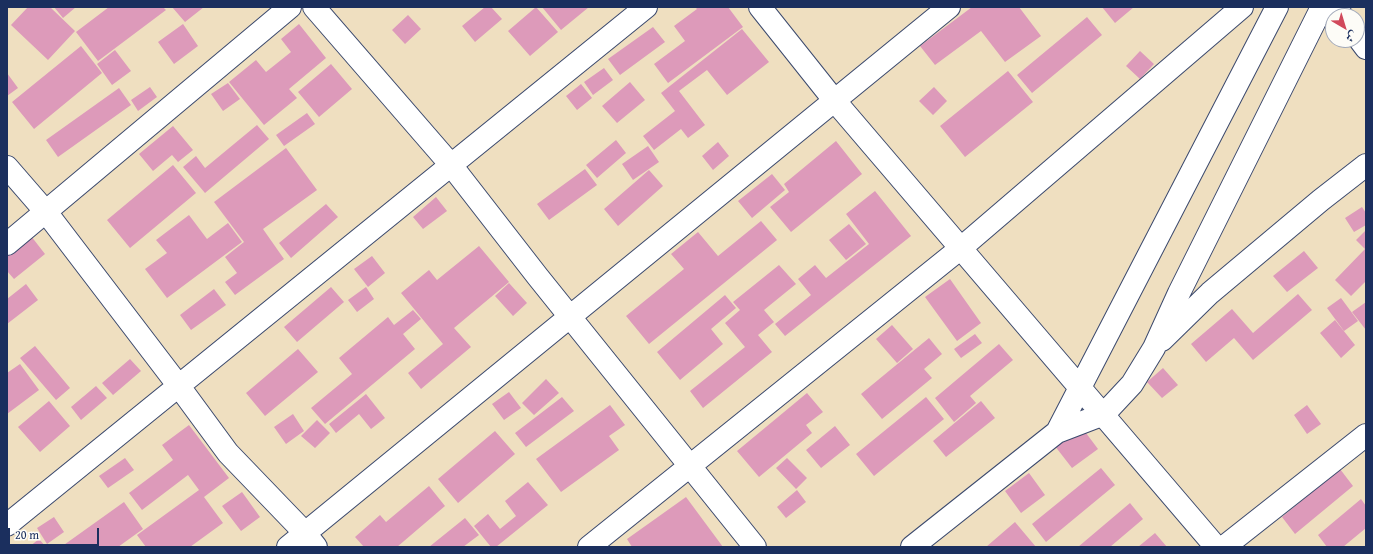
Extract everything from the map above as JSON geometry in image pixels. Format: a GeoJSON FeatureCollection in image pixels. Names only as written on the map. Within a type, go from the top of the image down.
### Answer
{"type":"FeatureCollection","features":[{"type":"Feature","properties":{"kind":"street"},"geometry":{"type":"LineString","coordinates":[[7,244],[290,7]]}},
{"type":"Feature","properties":{"kind":"street"},"geometry":{"type":"LineString","coordinates":[[314,7],[451,165],[570,317],[754,547]]}},
{"type":"Feature","properties":{"kind":"street"},"geometry":{"type":"LineString","coordinates":[[7,525],[646,7]]}},
{"type":"Feature","properties":{"kind":"street"},"geometry":{"type":"LineString","coordinates":[[760,7],[834,100],[1104,414],[1216,547]]}},
{"type":"Feature","properties":{"kind":"street"},"geometry":{"type":"LineString","coordinates":[[288,547],[310,540],[570,317],[949,7]]}},
{"type":"Feature","properties":{"kind":"street"},"geometry":{"type":"LineString","coordinates":[[589,547],[961,248],[1242,7]]}},
{"type":"Feature","properties":{"kind":"street"},"geometry":{"type":"LineString","coordinates":[[1057,432],[1277,7]]}},
{"type":"Feature","properties":{"kind":"street"},"geometry":{"type":"LineString","coordinates":[[912,547],[1057,432],[1104,414],[1132,384],[1154,348],[1179,293],[1322,7]]}},
{"type":"Feature","properties":{"kind":"street"},"geometry":{"type":"LineString","coordinates":[[1154,348],[1210,293],[1315,205],[1366,165]]}},
{"type":"Feature","properties":{"kind":"street"},"geometry":{"type":"LineString","coordinates":[[7,166],[46,212],[228,453],[310,540]]}},
{"type":"Feature","properties":{"kind":"street"},"geometry":{"type":"LineString","coordinates":[[1224,547],[1366,435]]}},
{"type":"Feature","properties":{"kind":"building"},"geometry":{"type":"Polygon","coordinates":[[[28,7],[50,7],[75,31],[48,60],[11,25],[28,7]]]}},
{"type":"Feature","properties":{"kind":"building"},"geometry":{"type":"Polygon","coordinates":[[[54,7],[76,7],[63,18],[54,7]]]}},
{"type":"Feature","properties":{"kind":"building"},"geometry":{"type":"Polygon","coordinates":[[[109,7],[163,7],[166,10],[98,61],[76,32],[109,7]]]}},
{"type":"Feature","properties":{"kind":"building"},"geometry":{"type":"Polygon","coordinates":[[[172,7],[204,7],[185,22],[172,7]]]}},
{"type":"Feature","properties":{"kind":"building"},"geometry":{"type":"Polygon","coordinates":[[[485,7],[491,7],[502,19],[475,42],[462,26],[485,7]]]}},
{"type":"Feature","properties":{"kind":"building"},"geometry":{"type":"Polygon","coordinates":[[[536,7],[558,32],[530,56],[508,31],[536,7]]]}},
{"type":"Feature","properties":{"kind":"building"},"geometry":{"type":"Polygon","coordinates":[[[542,7],[589,7],[561,30],[542,7]]]}},
{"type":"Feature","properties":{"kind":"building"},"geometry":{"type":"Polygon","coordinates":[[[695,7],[728,7],[743,27],[668,83],[654,64],[685,41],[674,26],[697,9],[695,7]]]}},
{"type":"Feature","properties":{"kind":"building"},"geometry":{"type":"Polygon","coordinates":[[[972,7],[1019,7],[1041,36],[1005,62],[981,31],[935,65],[920,46],[972,7]]]}},
{"type":"Feature","properties":{"kind":"building"},"geometry":{"type":"Polygon","coordinates":[[[1102,7],[1134,7],[1115,23],[1102,7]]]}},
{"type":"Feature","properties":{"kind":"building"},"geometry":{"type":"Polygon","coordinates":[[[408,15],[421,29],[405,44],[392,30],[408,15]]]}},
{"type":"Feature","properties":{"kind":"building"},"geometry":{"type":"Polygon","coordinates":[[[1087,17],[1102,35],[1032,93],[1017,75],[1087,17]]]}},
{"type":"Feature","properties":{"kind":"building"},"geometry":{"type":"Polygon","coordinates":[[[183,24],[198,46],[174,64],[158,42],[183,24]]]}},
{"type":"Feature","properties":{"kind":"building"},"geometry":{"type":"Polygon","coordinates":[[[299,24],[326,58],[289,89],[297,98],[264,125],[229,82],[256,60],[266,72],[291,52],[281,39],[299,24]]]}},
{"type":"Feature","properties":{"kind":"building"},"geometry":{"type":"Polygon","coordinates":[[[653,27],[665,42],[620,75],[608,59],[653,27]]]}},
{"type":"Feature","properties":{"kind":"building"},"geometry":{"type":"Polygon","coordinates":[[[742,29],[769,62],[727,95],[707,70],[679,91],[705,125],[688,138],[681,129],[654,150],[643,136],[675,111],[661,93],[742,29]]]}},
{"type":"Feature","properties":{"kind":"building"},"geometry":{"type":"Polygon","coordinates":[[[81,46],[102,73],[34,129],[12,102],[81,46]]]}},
{"type":"Feature","properties":{"kind":"building"},"geometry":{"type":"Polygon","coordinates":[[[115,50],[131,71],[112,85],[97,64],[115,50]]]}},
{"type":"Feature","properties":{"kind":"building"},"geometry":{"type":"Polygon","coordinates":[[[1140,51],[1154,64],[1140,79],[1126,66],[1140,51]]]}},
{"type":"Feature","properties":{"kind":"building"},"geometry":{"type":"Polygon","coordinates":[[[331,64],[352,89],[319,117],[298,92],[331,64]]]}},
{"type":"Feature","properties":{"kind":"building"},"geometry":{"type":"Polygon","coordinates":[[[604,68],[613,80],[593,95],[584,82],[604,68]]]}},
{"type":"Feature","properties":{"kind":"building"},"geometry":{"type":"Polygon","coordinates":[[[1008,71],[1033,102],[965,157],[940,126],[1008,71]]]}},
{"type":"Feature","properties":{"kind":"building"},"geometry":{"type":"Polygon","coordinates":[[[7,73],[18,88],[7,96],[7,73]]]}},
{"type":"Feature","properties":{"kind":"building"},"geometry":{"type":"Polygon","coordinates":[[[630,82],[645,100],[617,123],[602,106],[630,82]]]}},
{"type":"Feature","properties":{"kind":"building"},"geometry":{"type":"Polygon","coordinates":[[[228,83],[240,99],[223,111],[211,94],[228,83]]]}},
{"type":"Feature","properties":{"kind":"building"},"geometry":{"type":"Polygon","coordinates":[[[581,84],[592,98],[577,110],[566,96],[581,84]]]}},
{"type":"Feature","properties":{"kind":"building"},"geometry":{"type":"Polygon","coordinates":[[[150,87],[157,97],[138,111],[131,100],[150,87]]]}},
{"type":"Feature","properties":{"kind":"building"},"geometry":{"type":"Polygon","coordinates":[[[934,87],[947,101],[933,115],[919,101],[934,87]]]}},
{"type":"Feature","properties":{"kind":"building"},"geometry":{"type":"Polygon","coordinates":[[[119,88],[131,105],[58,157],[46,140],[119,88]]]}},
{"type":"Feature","properties":{"kind":"building"},"geometry":{"type":"Polygon","coordinates":[[[307,113],[315,124],[284,146],[276,135],[307,113]]]}},
{"type":"Feature","properties":{"kind":"building"},"geometry":{"type":"Polygon","coordinates":[[[257,125],[269,139],[205,193],[183,167],[196,156],[205,168],[257,125]]]}},
{"type":"Feature","properties":{"kind":"building"},"geometry":{"type":"Polygon","coordinates":[[[173,126],[193,150],[178,162],[172,155],[153,171],[139,154],[173,126]]]}},
{"type":"Feature","properties":{"kind":"building"},"geometry":{"type":"Polygon","coordinates":[[[616,140],[626,153],[597,178],[586,165],[616,140]]]}},
{"type":"Feature","properties":{"kind":"building"},"geometry":{"type":"Polygon","coordinates":[[[836,141],[862,174],[791,232],[770,207],[789,192],[784,184],[836,141]]]}},
{"type":"Feature","properties":{"kind":"building"},"geometry":{"type":"Polygon","coordinates":[[[718,142],[729,156],[713,170],[702,156],[718,142]]]}},
{"type":"Feature","properties":{"kind":"building"},"geometry":{"type":"Polygon","coordinates":[[[648,146],[659,162],[633,180],[622,164],[648,146]]]}},
{"type":"Feature","properties":{"kind":"building"},"geometry":{"type":"Polygon","coordinates":[[[286,148],[317,190],[263,229],[284,259],[235,295],[225,282],[237,273],[225,257],[244,242],[214,202],[286,148]]]}},
{"type":"Feature","properties":{"kind":"building"},"geometry":{"type":"Polygon","coordinates":[[[173,165],[196,193],[130,248],[107,220],[173,165]]]}},
{"type":"Feature","properties":{"kind":"building"},"geometry":{"type":"Polygon","coordinates":[[[585,169],[597,185],[549,220],[537,204],[585,169]]]}},
{"type":"Feature","properties":{"kind":"building"},"geometry":{"type":"Polygon","coordinates":[[[649,170],[663,186],[618,226],[604,209],[649,170]]]}},
{"type":"Feature","properties":{"kind":"building"},"geometry":{"type":"Polygon","coordinates":[[[772,174],[785,190],[752,218],[738,201],[772,174]]]}},
{"type":"Feature","properties":{"kind":"building"},"geometry":{"type":"Polygon","coordinates":[[[875,191],[911,236],[785,336],[775,324],[811,295],[798,279],[815,265],[826,278],[869,244],[846,214],[875,191]]]}},
{"type":"Feature","properties":{"kind":"building"},"geometry":{"type":"Polygon","coordinates":[[[436,197],[447,211],[423,229],[413,217],[436,197]]]}},
{"type":"Feature","properties":{"kind":"building"},"geometry":{"type":"Polygon","coordinates":[[[326,204],[338,217],[291,258],[279,243],[326,204]]]}},
{"type":"Feature","properties":{"kind":"building"},"geometry":{"type":"Polygon","coordinates":[[[1362,207],[1366,213],[1366,225],[1354,232],[1345,218],[1362,207]]]}},
{"type":"Feature","properties":{"kind":"building"},"geometry":{"type":"Polygon","coordinates":[[[189,215],[207,239],[228,223],[242,242],[167,298],[145,269],[167,253],[156,240],[189,215]]]}},
{"type":"Feature","properties":{"kind":"building"},"geometry":{"type":"Polygon","coordinates":[[[761,221],[777,240],[649,344],[626,316],[684,269],[671,254],[698,232],[718,256],[761,221]]]}},
{"type":"Feature","properties":{"kind":"building"},"geometry":{"type":"Polygon","coordinates":[[[849,224],[866,244],[846,260],[829,240],[849,224]]]}},
{"type":"Feature","properties":{"kind":"building"},"geometry":{"type":"Polygon","coordinates":[[[1366,230],[1366,281],[1351,296],[1335,280],[1365,249],[1356,240],[1366,230]]]}},
{"type":"Feature","properties":{"kind":"building"},"geometry":{"type":"Polygon","coordinates":[[[31,236],[45,254],[14,279],[7,271],[7,256],[31,236]]]}},
{"type":"Feature","properties":{"kind":"building"},"geometry":{"type":"Polygon","coordinates":[[[479,246],[509,282],[454,328],[471,347],[421,389],[408,373],[443,344],[401,293],[429,270],[437,280],[479,246]]]}},
{"type":"Feature","properties":{"kind":"building"},"geometry":{"type":"Polygon","coordinates":[[[1304,251],[1318,268],[1287,292],[1273,276],[1304,251]]]}},
{"type":"Feature","properties":{"kind":"building"},"geometry":{"type":"Polygon","coordinates":[[[372,256],[385,273],[368,287],[354,269],[372,256]]]}},
{"type":"Feature","properties":{"kind":"building"},"geometry":{"type":"Polygon","coordinates":[[[779,265],[796,284],[764,310],[774,322],[758,335],[772,352],[703,408],[690,391],[745,347],[725,323],[740,310],[733,302],[779,265]]]}},
{"type":"Feature","properties":{"kind":"building"},"geometry":{"type":"Polygon","coordinates":[[[950,279],[981,323],[957,341],[925,297],[950,279]]]}},
{"type":"Feature","properties":{"kind":"building"},"geometry":{"type":"Polygon","coordinates":[[[509,283],[527,303],[513,316],[495,296],[509,283]]]}},
{"type":"Feature","properties":{"kind":"building"},"geometry":{"type":"Polygon","coordinates":[[[26,284],[38,300],[7,324],[7,299],[26,284]]]}},
{"type":"Feature","properties":{"kind":"building"},"geometry":{"type":"Polygon","coordinates":[[[331,287],[344,302],[297,342],[284,327],[331,287]]]}},
{"type":"Feature","properties":{"kind":"building"},"geometry":{"type":"Polygon","coordinates":[[[366,287],[374,299],[357,312],[348,300],[366,287]]]}},
{"type":"Feature","properties":{"kind":"building"},"geometry":{"type":"Polygon","coordinates":[[[214,289],[226,305],[191,330],[180,315],[214,289]]]}},
{"type":"Feature","properties":{"kind":"building"},"geometry":{"type":"Polygon","coordinates":[[[1298,294],[1312,310],[1253,360],[1234,338],[1206,362],[1191,344],[1232,309],[1253,333],[1298,294]]]}},
{"type":"Feature","properties":{"kind":"building"},"geometry":{"type":"Polygon","coordinates":[[[725,295],[736,308],[711,329],[723,344],[680,380],[657,352],[725,295]]]}},
{"type":"Feature","properties":{"kind":"building"},"geometry":{"type":"Polygon","coordinates":[[[1341,298],[1358,321],[1344,331],[1327,308],[1341,298]]]}},
{"type":"Feature","properties":{"kind":"building"},"geometry":{"type":"Polygon","coordinates":[[[1366,302],[1366,330],[1352,312],[1366,302]]]}},
{"type":"Feature","properties":{"kind":"building"},"geometry":{"type":"Polygon","coordinates":[[[413,310],[421,319],[403,334],[415,349],[325,424],[311,408],[352,374],[339,358],[388,317],[394,325],[413,310]]]}},
{"type":"Feature","properties":{"kind":"building"},"geometry":{"type":"Polygon","coordinates":[[[1335,320],[1355,345],[1341,358],[1320,333],[1335,320]]]}},
{"type":"Feature","properties":{"kind":"building"},"geometry":{"type":"Polygon","coordinates":[[[892,325],[913,349],[897,363],[876,339],[892,325]]]}},
{"type":"Feature","properties":{"kind":"building"},"geometry":{"type":"Polygon","coordinates":[[[975,334],[982,343],[961,358],[954,349],[975,334]]]}},
{"type":"Feature","properties":{"kind":"building"},"geometry":{"type":"Polygon","coordinates":[[[929,338],[942,354],[924,369],[932,378],[882,419],[861,394],[929,338]]]}},
{"type":"Feature","properties":{"kind":"building"},"geometry":{"type":"Polygon","coordinates":[[[999,344],[1013,360],[970,396],[976,403],[954,422],[935,398],[999,344]]]}},
{"type":"Feature","properties":{"kind":"building"},"geometry":{"type":"Polygon","coordinates":[[[35,346],[70,388],[56,400],[20,358],[35,346]]]}},
{"type":"Feature","properties":{"kind":"building"},"geometry":{"type":"Polygon","coordinates":[[[298,349],[318,372],[265,416],[246,393],[298,349]]]}},
{"type":"Feature","properties":{"kind":"building"},"geometry":{"type":"Polygon","coordinates":[[[130,359],[141,371],[113,395],[102,383],[130,359]]]}},
{"type":"Feature","properties":{"kind":"building"},"geometry":{"type":"Polygon","coordinates":[[[20,364],[39,390],[7,414],[7,373],[20,364]]]}},
{"type":"Feature","properties":{"kind":"building"},"geometry":{"type":"Polygon","coordinates":[[[1163,368],[1178,385],[1162,398],[1147,382],[1163,368]]]}},
{"type":"Feature","properties":{"kind":"building"},"geometry":{"type":"Polygon","coordinates":[[[546,379],[559,393],[534,415],[522,403],[546,379]]]}},
{"type":"Feature","properties":{"kind":"building"},"geometry":{"type":"Polygon","coordinates":[[[96,386],[107,398],[81,420],[71,407],[96,386]]]}},
{"type":"Feature","properties":{"kind":"building"},"geometry":{"type":"Polygon","coordinates":[[[509,392],[521,408],[504,420],[492,404],[509,392]]]}},
{"type":"Feature","properties":{"kind":"building"},"geometry":{"type":"Polygon","coordinates":[[[807,393],[823,412],[806,425],[812,433],[759,477],[737,451],[807,393]]]}},
{"type":"Feature","properties":{"kind":"building"},"geometry":{"type":"Polygon","coordinates":[[[366,394],[385,418],[371,429],[359,414],[336,433],[329,424],[366,394]]]}},
{"type":"Feature","properties":{"kind":"building"},"geometry":{"type":"Polygon","coordinates":[[[562,397],[574,411],[526,447],[515,433],[562,397]]]}},
{"type":"Feature","properties":{"kind":"building"},"geometry":{"type":"Polygon","coordinates":[[[926,397],[944,419],[874,476],[856,454],[926,397]]]}},
{"type":"Feature","properties":{"kind":"building"},"geometry":{"type":"Polygon","coordinates":[[[49,401],[70,426],[40,452],[18,427],[49,401]]]}},
{"type":"Feature","properties":{"kind":"building"},"geometry":{"type":"Polygon","coordinates":[[[981,401],[995,418],[946,457],[933,441],[981,401]]]}},
{"type":"Feature","properties":{"kind":"building"},"geometry":{"type":"Polygon","coordinates":[[[610,405],[625,425],[609,436],[619,450],[561,492],[536,459],[610,405]]]}},
{"type":"Feature","properties":{"kind":"building"},"geometry":{"type":"Polygon","coordinates":[[[1307,405],[1321,424],[1307,434],[1294,415],[1307,405]]]}},
{"type":"Feature","properties":{"kind":"building"},"geometry":{"type":"Polygon","coordinates":[[[293,414],[304,431],[286,444],[274,427],[293,414]]]}},
{"type":"Feature","properties":{"kind":"building"},"geometry":{"type":"Polygon","coordinates":[[[317,420],[330,433],[315,448],[301,436],[317,420]]]}},
{"type":"Feature","properties":{"kind":"building"},"geometry":{"type":"Polygon","coordinates":[[[1077,421],[1098,449],[1072,468],[1051,441],[1077,421]]]}},
{"type":"Feature","properties":{"kind":"building"},"geometry":{"type":"Polygon","coordinates":[[[189,425],[229,478],[204,497],[223,523],[190,547],[146,547],[137,535],[199,490],[188,475],[142,510],[129,493],[173,460],[162,445],[189,425]]]}},
{"type":"Feature","properties":{"kind":"building"},"geometry":{"type":"Polygon","coordinates":[[[835,426],[850,445],[821,468],[806,450],[835,426]]]}},
{"type":"Feature","properties":{"kind":"building"},"geometry":{"type":"Polygon","coordinates":[[[495,431],[515,454],[458,503],[438,479],[495,431]]]}},
{"type":"Feature","properties":{"kind":"building"},"geometry":{"type":"Polygon","coordinates":[[[125,458],[134,470],[108,488],[99,476],[125,458]]]}},
{"type":"Feature","properties":{"kind":"building"},"geometry":{"type":"Polygon","coordinates":[[[787,458],[807,478],[796,489],[776,468],[787,458]]]}},
{"type":"Feature","properties":{"kind":"building"},"geometry":{"type":"Polygon","coordinates":[[[1101,468],[1115,485],[1046,542],[1032,524],[1101,468]]]}},
{"type":"Feature","properties":{"kind":"building"},"geometry":{"type":"Polygon","coordinates":[[[1340,469],[1353,486],[1295,534],[1282,517],[1340,469]]]}},
{"type":"Feature","properties":{"kind":"building"},"geometry":{"type":"Polygon","coordinates":[[[1029,473],[1045,495],[1021,513],[1005,491],[1029,473]]]}},
{"type":"Feature","properties":{"kind":"building"},"geometry":{"type":"Polygon","coordinates":[[[528,482],[548,505],[496,547],[491,547],[474,526],[488,514],[500,529],[516,516],[505,501],[528,482]]]}},
{"type":"Feature","properties":{"kind":"building"},"geometry":{"type":"Polygon","coordinates":[[[429,486],[445,506],[397,547],[364,547],[355,537],[380,515],[386,522],[429,486]]]}},
{"type":"Feature","properties":{"kind":"building"},"geometry":{"type":"Polygon","coordinates":[[[797,490],[806,502],[786,518],[777,507],[797,490]]]}},
{"type":"Feature","properties":{"kind":"building"},"geometry":{"type":"Polygon","coordinates":[[[242,492],[260,517],[241,531],[222,506],[242,492]]]}},
{"type":"Feature","properties":{"kind":"building"},"geometry":{"type":"Polygon","coordinates":[[[686,497],[723,547],[632,547],[627,539],[686,497]]]}},
{"type":"Feature","properties":{"kind":"building"},"geometry":{"type":"Polygon","coordinates":[[[1361,499],[1366,506],[1366,528],[1343,547],[1327,547],[1318,535],[1361,499]]]}},
{"type":"Feature","properties":{"kind":"building"},"geometry":{"type":"Polygon","coordinates":[[[124,502],[143,529],[118,547],[61,547],[124,502]]]}},
{"type":"Feature","properties":{"kind":"building"},"geometry":{"type":"Polygon","coordinates":[[[1130,503],[1143,519],[1110,547],[1078,547],[1130,503]]]}},
{"type":"Feature","properties":{"kind":"building"},"geometry":{"type":"Polygon","coordinates":[[[54,517],[64,532],[47,544],[37,528],[54,517]]]}},
{"type":"Feature","properties":{"kind":"building"},"geometry":{"type":"Polygon","coordinates":[[[465,518],[479,535],[463,547],[429,547],[465,518]]]}},
{"type":"Feature","properties":{"kind":"building"},"geometry":{"type":"Polygon","coordinates":[[[1015,522],[1036,547],[986,547],[1015,522]]]}},
{"type":"Feature","properties":{"kind":"building"},"geometry":{"type":"Polygon","coordinates":[[[1155,533],[1167,547],[1138,547],[1155,533]]]}},
{"type":"Feature","properties":{"kind":"building"},"geometry":{"type":"Polygon","coordinates":[[[39,539],[46,547],[29,547],[39,539]]]}}]}
